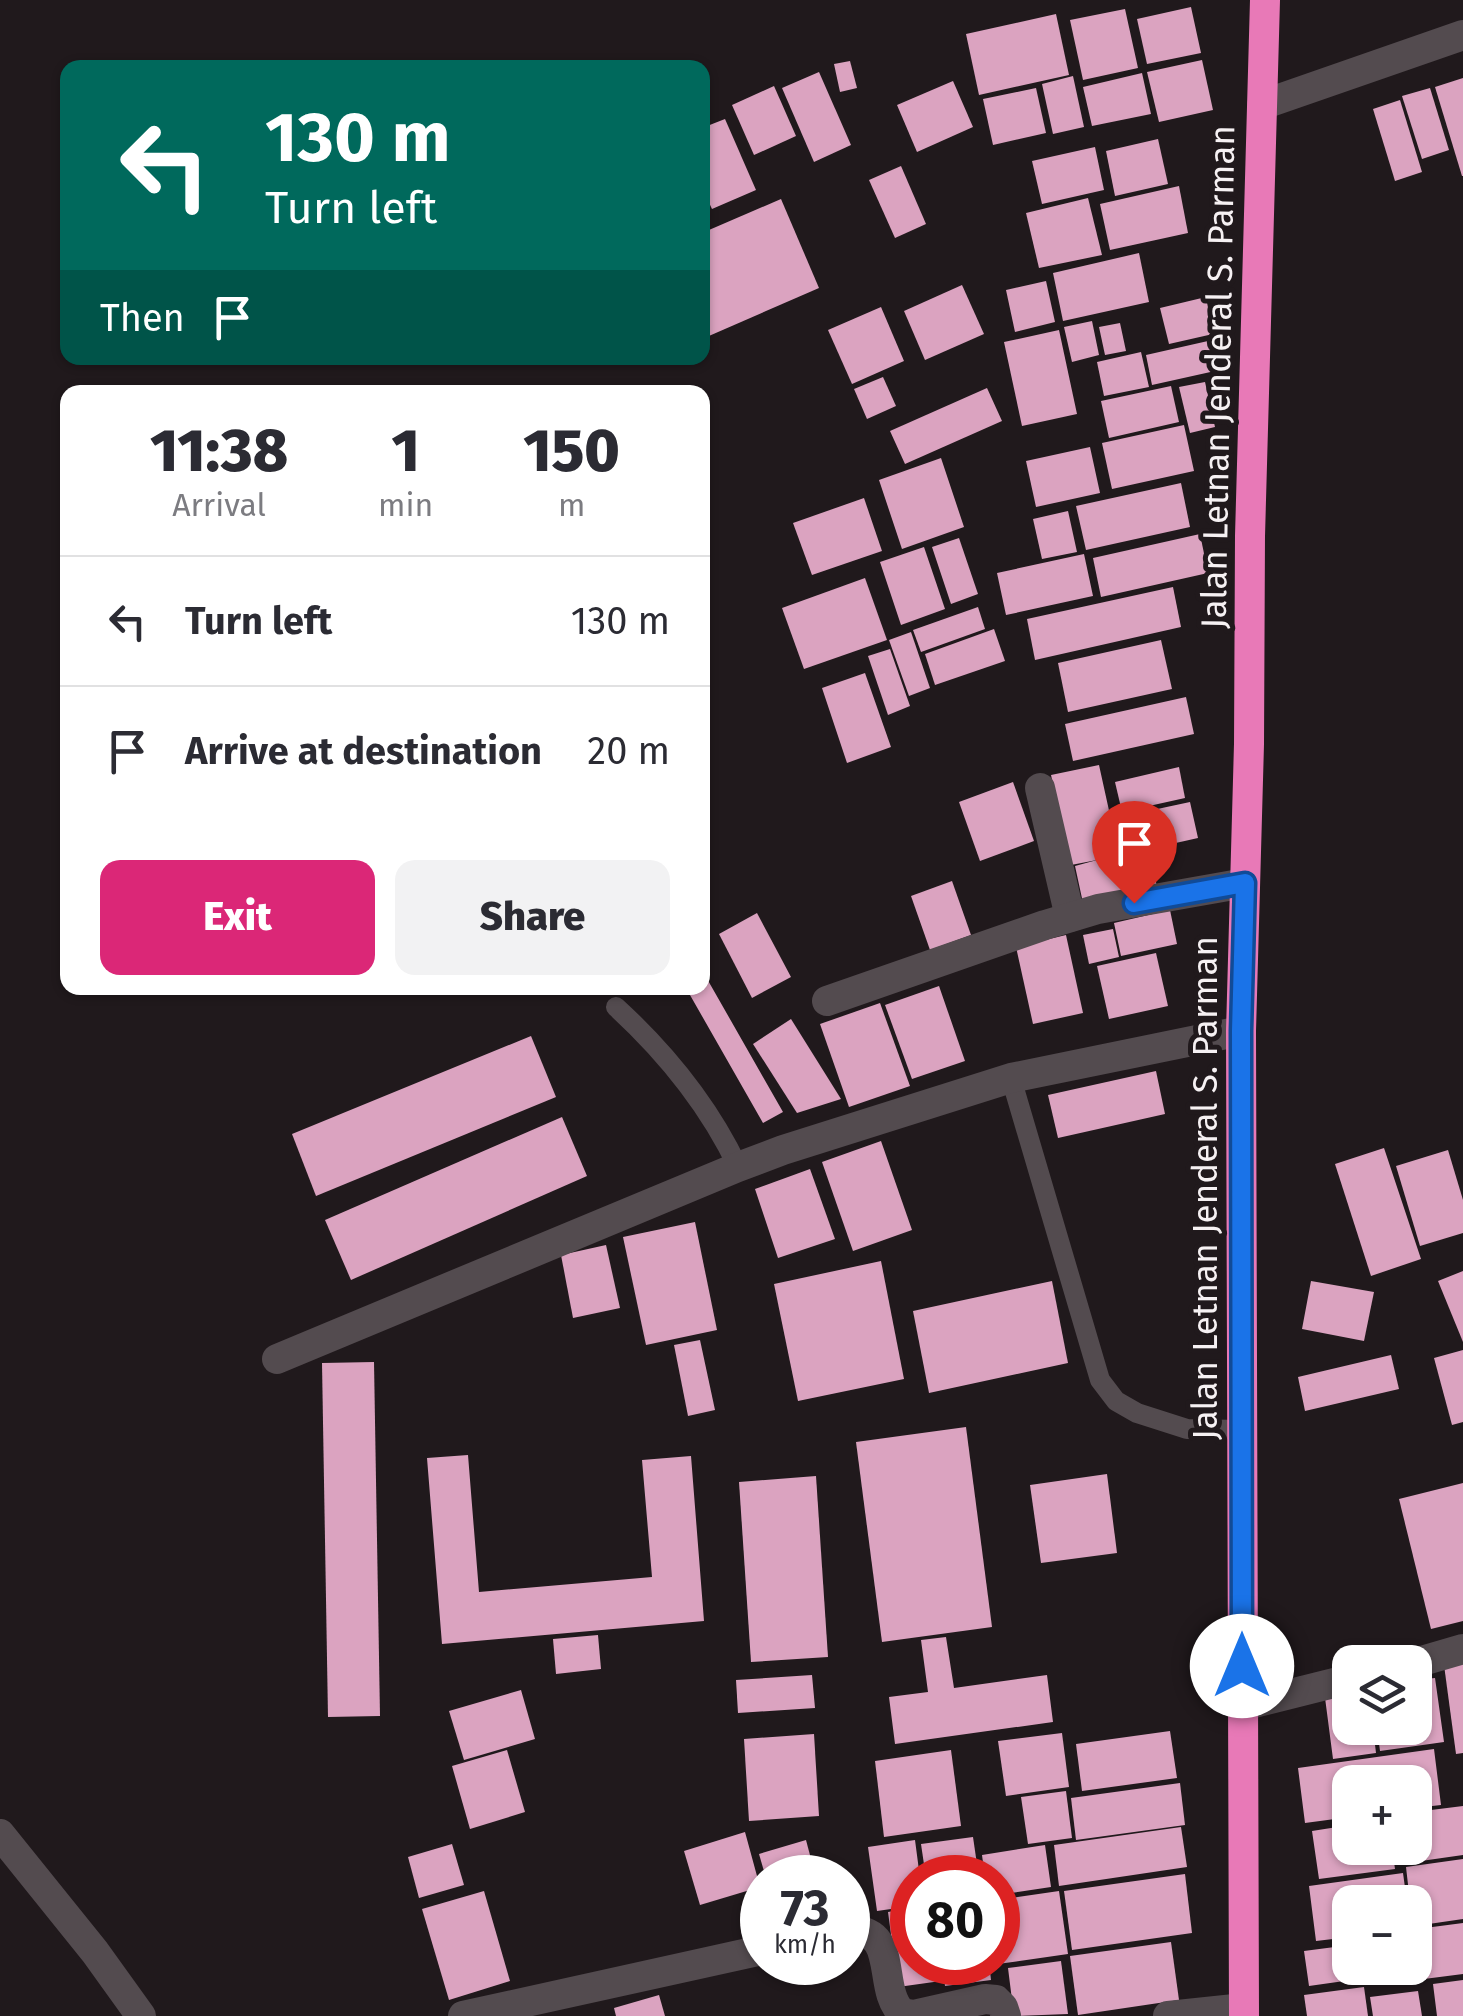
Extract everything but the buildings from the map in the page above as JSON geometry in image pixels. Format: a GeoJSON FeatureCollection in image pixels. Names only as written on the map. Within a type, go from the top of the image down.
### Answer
{"type":"FeatureCollection","features":[{"type":"Feature","properties":{"kind":"highway","name":"Jalan Letnan Jenderal S. Parman"},"geometry":{"type":"LineString","coordinates":[[1244,2012],[1241,1031],[1265,0]]}},
{"type":"Feature","properties":{"kind":"street"},"geometry":{"type":"LineString","coordinates":[[1262,105],[1463,34]]}},
{"type":"Feature","properties":{"kind":"street"},"geometry":{"type":"LineString","coordinates":[[1040,788],[1070,917]]}},
{"type":"Feature","properties":{"kind":"street"},"geometry":{"type":"LineString","coordinates":[[826,1001],[1098,909],[1245,883]]}},
{"type":"Feature","properties":{"kind":"street"},"geometry":{"type":"LineString","coordinates":[[277,1360],[784,1150],[1011,1078],[1241,1031]]}},
{"type":"Feature","properties":{"kind":"street"},"geometry":{"type":"LineString","coordinates":[[1432,1657],[1463,1649]]}},
{"type":"Feature","properties":{"kind":"street"},"geometry":{"type":"LineString","coordinates":[[1242,1706],[1332,1684]]}},
{"type":"Feature","properties":{"kind":"street"},"geometry":{"type":"LineString","coordinates":[[0,1834],[141,2016]]}},
{"type":"Feature","properties":{"kind":"street"},"geometry":{"type":"LineString","coordinates":[[870,1935],[883,1954],[894,2003],[902,2013],[914,2015],[986,1999],[996,2000],[1006,2016]]}},
{"type":"Feature","properties":{"kind":"street"},"geometry":{"type":"LineString","coordinates":[[462,2016],[740,1955]]}},
{"type":"Feature","properties":{"kind":"street"},"geometry":{"type":"LineString","coordinates":[[1168,2016],[1244,2012]]}},
{"type":"Feature","properties":{"kind":"lane"},"geometry":{"type":"LineString","coordinates":[[616,1007],[696,1095],[723,1134],[738,1167]]}},
{"type":"Feature","properties":{"kind":"lane"},"geometry":{"type":"LineString","coordinates":[[1011,1078],[1100,1380],[1116,1401],[1136,1413],[1187,1429],[1242,1430]]}},
{"type":"Feature","properties":{"kind":"route"},"geometry":{"type":"LineString","coordinates":[[1134,903],[1245,883],[1241,1031],[1242,1666]]}}]}
